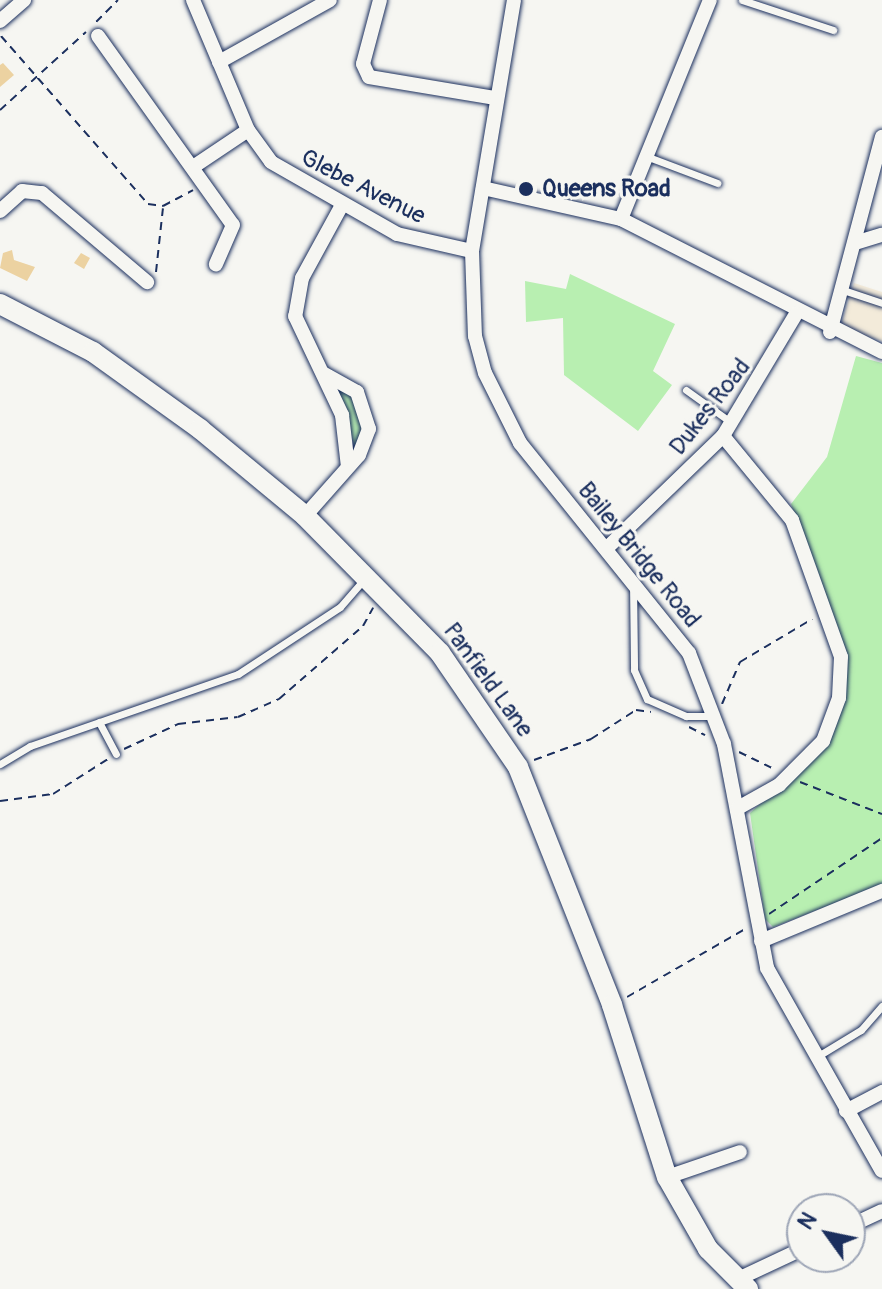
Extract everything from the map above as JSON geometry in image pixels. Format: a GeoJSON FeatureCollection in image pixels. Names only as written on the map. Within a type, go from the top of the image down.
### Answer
{"type":"FeatureCollection","features":[{"type":"Feature","properties":{"kind":"street"},"geometry":{"type":"LineString","coordinates":[[0,21],[24,0]]}},
{"type":"Feature","properties":{"kind":"street","name":"Glebe Avenue"},"geometry":{"type":"LineString","coordinates":[[193,0],[248,130],[271,162],[397,234],[472,251]]}},
{"type":"Feature","properties":{"kind":"street"},"geometry":{"type":"LineString","coordinates":[[219,62],[330,0]]}},
{"type":"Feature","properties":{"kind":"street"},"geometry":{"type":"LineString","coordinates":[[380,0],[363,64],[369,77],[494,98]]}},
{"type":"Feature","properties":{"kind":"street","name":"Bailey Bridge Road"},"geometry":{"type":"LineString","coordinates":[[514,0],[494,98],[472,251],[475,336],[499,410],[634,578],[689,653],[716,716],[724,744],[761,941],[778,992],[882,1171]]}},
{"type":"Feature","properties":{"kind":"street"},"geometry":{"type":"LineString","coordinates":[[621,219],[651,158],[710,0]]}},
{"type":"Feature","properties":{"kind":"street"},"geometry":{"type":"LineString","coordinates":[[98,36],[233,225],[216,264]]}},
{"type":"Feature","properties":{"kind":"street"},"geometry":{"type":"LineString","coordinates":[[193,167],[248,130]]}},
{"type":"Feature","properties":{"kind":"street"},"geometry":{"type":"LineString","coordinates":[[830,332],[882,137]]}},
{"type":"Feature","properties":{"kind":"street"},"geometry":{"type":"LineString","coordinates":[[483,188],[621,219],[830,332],[882,352]]}},
{"type":"Feature","properties":{"kind":"street"},"geometry":{"type":"LineString","coordinates":[[0,211],[22,191],[42,193],[147,282]]}},
{"type":"Feature","properties":{"kind":"street"},"geometry":{"type":"LineString","coordinates":[[342,205],[296,303],[300,338],[325,374],[342,415],[348,467]]}},
{"type":"Feature","properties":{"kind":"street"},"geometry":{"type":"LineString","coordinates":[[855,243],[882,235]]}},
{"type":"Feature","properties":{"kind":"street","name":"Panfield Lane"},"geometry":{"type":"LineString","coordinates":[[0,304],[53,327],[147,387],[305,516],[440,653],[518,767],[612,1005],[667,1177],[708,1249],[743,1284]]}},
{"type":"Feature","properties":{"kind":"street","name":"Dukes Road"},"geometry":{"type":"LineString","coordinates":[[608,547],[723,436],[796,314]]}},
{"type":"Feature","properties":{"kind":"street"},"geometry":{"type":"LineString","coordinates":[[305,516],[366,443],[369,415],[357,392],[325,374]]}},
{"type":"Feature","properties":{"kind":"street"},"geometry":{"type":"LineString","coordinates":[[723,436],[782,502],[827,609],[841,657],[839,698],[823,741],[789,776],[738,808]]}},
{"type":"Feature","properties":{"kind":"street"},"geometry":{"type":"LineString","coordinates":[[761,941],[882,891]]}},
{"type":"Feature","properties":{"kind":"street"},"geometry":{"type":"LineString","coordinates":[[846,1111],[882,1092]]}},
{"type":"Feature","properties":{"kind":"street"},"geometry":{"type":"LineString","coordinates":[[667,1177],[740,1152]]}},
{"type":"Feature","properties":{"kind":"street"},"geometry":{"type":"LineString","coordinates":[[743,1284],[786,1258]]}},
{"type":"Feature","properties":{"kind":"lane"},"geometry":{"type":"LineString","coordinates":[[742,0],[833,30]]}},
{"type":"Feature","properties":{"kind":"lane"},"geometry":{"type":"LineString","coordinates":[[651,158],[717,183]]}},
{"type":"Feature","properties":{"kind":"lane"},"geometry":{"type":"LineString","coordinates":[[843,290],[882,303]]}},
{"type":"Feature","properties":{"kind":"lane"},"geometry":{"type":"LineString","coordinates":[[686,390],[732,423]]}},
{"type":"Feature","properties":{"kind":"lane"},"geometry":{"type":"LineString","coordinates":[[0,764],[99,722],[238,674],[340,607],[366,577]]}},
{"type":"Feature","properties":{"kind":"lane"},"geometry":{"type":"LineString","coordinates":[[634,578],[634,670],[647,699],[686,716],[716,716]]}},
{"type":"Feature","properties":{"kind":"lane"},"geometry":{"type":"LineString","coordinates":[[99,722],[116,754]]}},
{"type":"Feature","properties":{"kind":"lane"},"geometry":{"type":"LineString","coordinates":[[815,1058],[861,1030],[882,1006]]}},
{"type":"Feature","properties":{"kind":"path"},"geometry":{"type":"LineString","coordinates":[[0,110],[118,0]]}},
{"type":"Feature","properties":{"kind":"path"},"geometry":{"type":"LineString","coordinates":[[0,35],[40,74],[148,204],[163,206],[204,183]]}},
{"type":"Feature","properties":{"kind":"path"},"geometry":{"type":"LineString","coordinates":[[147,282],[161,260],[163,206]]}},
{"type":"Feature","properties":{"kind":"path"},"geometry":{"type":"LineString","coordinates":[[0,801],[53,794],[116,754],[178,724],[238,717],[279,699],[363,626],[383,594]]}},
{"type":"Feature","properties":{"kind":"path"},"geometry":{"type":"LineString","coordinates":[[716,716],[740,662],[827,609]]}},
{"type":"Feature","properties":{"kind":"path"},"geometry":{"type":"LineString","coordinates":[[518,767],[591,739],[636,710],[660,711]]}},
{"type":"Feature","properties":{"kind":"path"},"geometry":{"type":"LineString","coordinates":[[683,725],[789,776],[882,814]]}},
{"type":"Feature","properties":{"kind":"shaded area"},"geometry":{"type":"Polygon","coordinates":[[[854,283],[882,292],[882,341],[840,328],[854,283]]]}},
{"type":"Feature","properties":{"kind":"green space"},"geometry":{"type":"Polygon","coordinates":[[[570,274],[675,324],[653,371],[672,385],[638,431],[564,375],[563,318],[526,322],[525,281],[566,289],[570,274]]]}},
{"type":"Feature","properties":{"kind":"green space"},"geometry":{"type":"Polygon","coordinates":[[[856,356],[882,363],[882,885],[773,927],[765,919],[750,813],[827,743],[845,655],[791,504],[827,457],[856,356]]]}},
{"type":"Feature","properties":{"kind":"green space"},"geometry":{"type":"Polygon","coordinates":[[[334,385],[347,388],[365,418],[356,450],[334,385]]]}},
{"type":"Feature","properties":{"kind":"building"},"geometry":{"type":"Polygon","coordinates":[[[3,63],[14,75],[0,87],[0,65],[3,63]]]}},
{"type":"Feature","properties":{"kind":"building"},"geometry":{"type":"Polygon","coordinates":[[[12,250],[14,260],[35,267],[27,281],[0,268],[3,253],[12,250]]]}},
{"type":"Feature","properties":{"kind":"building"},"geometry":{"type":"Polygon","coordinates":[[[81,253],[90,258],[84,269],[74,263],[81,253]]]}},
{"type":"Feature","properties":{"kind":"place","name":"Queens Road"},"geometry":{"type":"Point","coordinates":[526,189]}}]}
